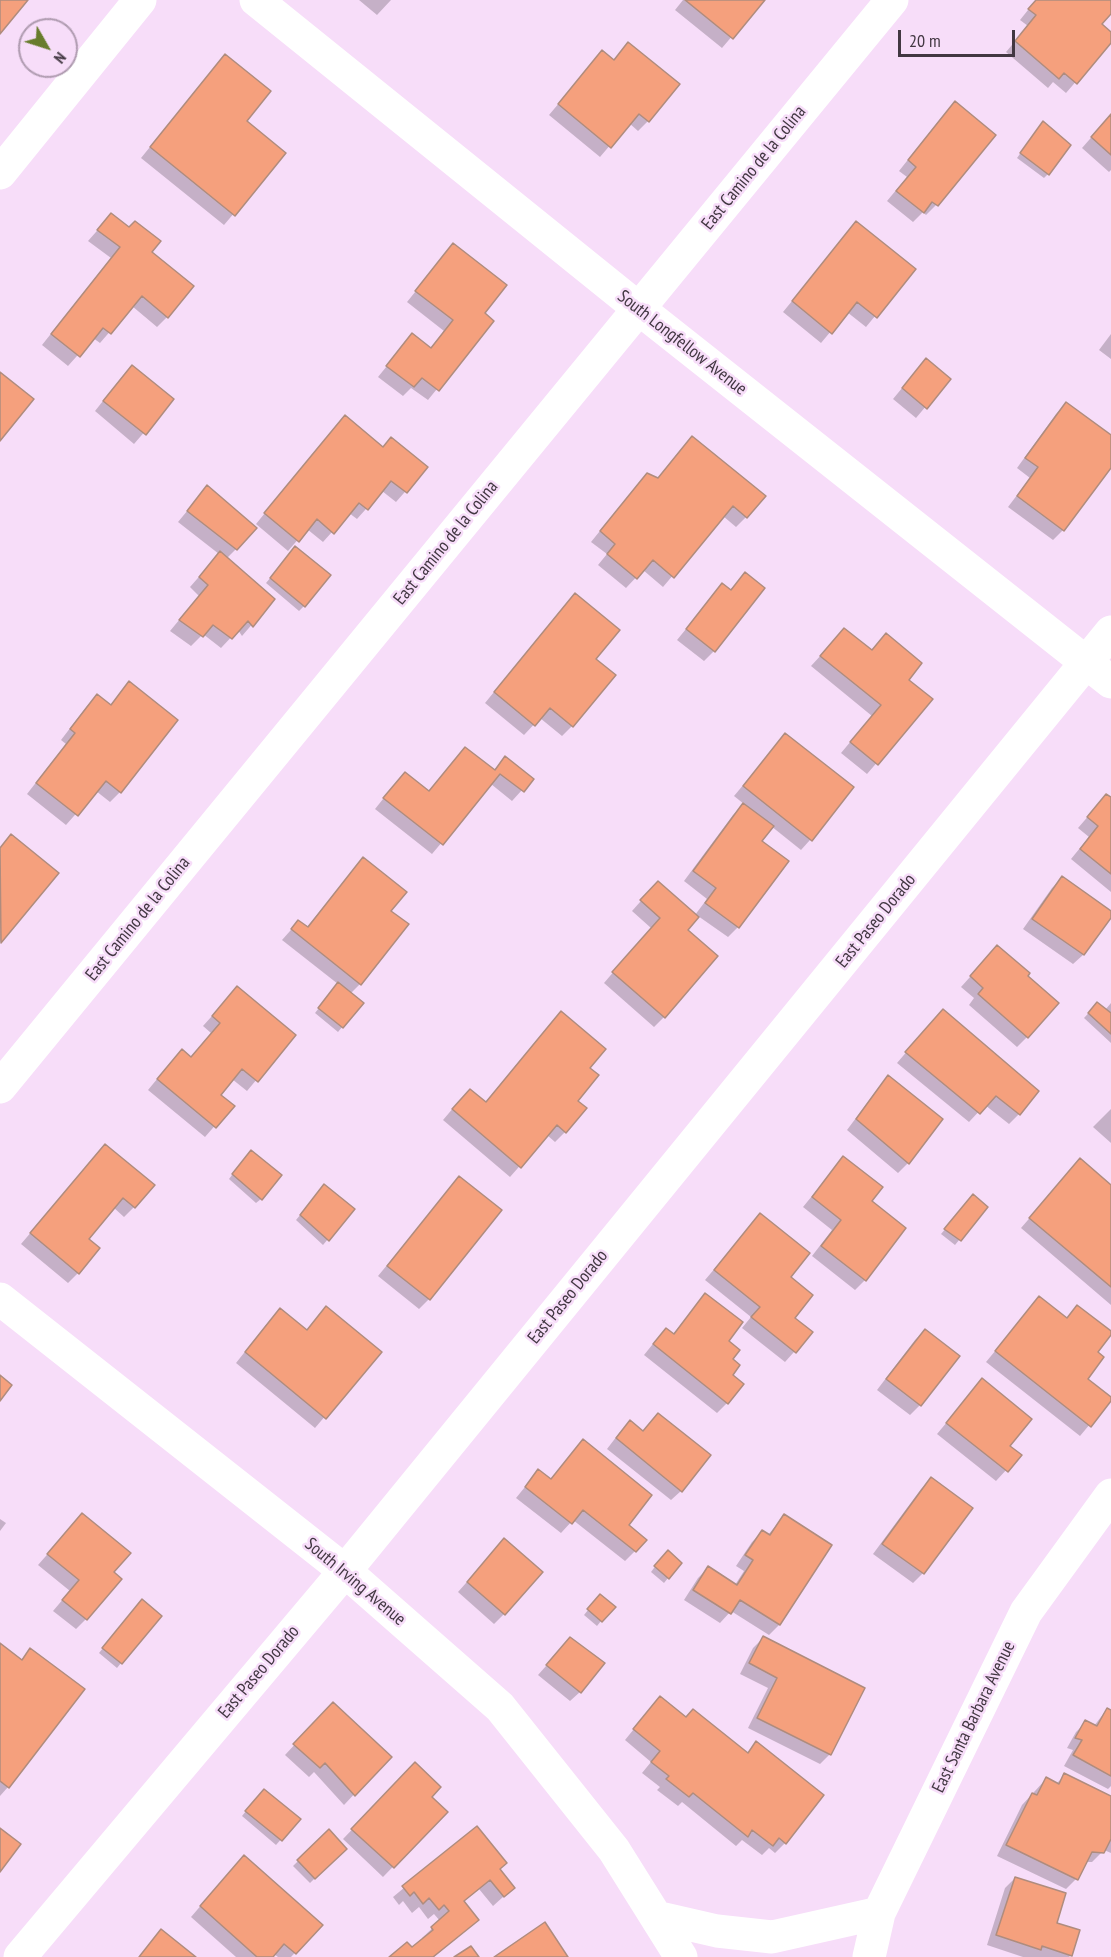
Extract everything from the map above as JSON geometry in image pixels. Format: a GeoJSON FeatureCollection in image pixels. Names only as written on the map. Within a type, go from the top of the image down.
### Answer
{"type":"FeatureCollection","features":[{"type":"Feature","properties":{"kind":"street"},"geometry":{"type":"LineString","coordinates":[[0,173],[140,0]]}},
{"type":"Feature","properties":{"kind":"street","name":"South Longfellow Avenue"},"geometry":{"type":"LineString","coordinates":[[256,0],[638,308],[1098,673]]}},
{"type":"Feature","properties":{"kind":"street","name":"East Camino de la Colina"},"geometry":{"type":"LineString","coordinates":[[0,1087],[892,0]]}},
{"type":"Feature","properties":{"kind":"street","name":"East Paseo Dorado"},"geometry":{"type":"LineString","coordinates":[[20,1957],[1098,673],[1111,632]]}},
{"type":"Feature","properties":{"kind":"street","name":"South Irving Avenue"},"geometry":{"type":"LineString","coordinates":[[0,1299],[345,1571],[500,1707],[614,1850],[681,1957]]}},
{"type":"Feature","properties":{"kind":"street","name":"East Santa Barbara Avenue"},"geometry":{"type":"LineString","coordinates":[[869,1957],[879,1913],[1026,1612],[1111,1495]]}},
{"type":"Feature","properties":{"kind":"street"},"geometry":{"type":"LineString","coordinates":[[656,1917],[717,1931],[772,1937],[879,1913]]}},
{"type":"Feature","properties":{"kind":"building"},"geometry":{"type":"Polygon","coordinates":[[[0,0],[28,0],[0,34],[0,0]]]}},
{"type":"Feature","properties":{"kind":"building"},"geometry":{"type":"Polygon","coordinates":[[[685,0],[765,0],[733,39],[685,0]]]}},
{"type":"Feature","properties":{"kind":"building"},"geometry":{"type":"Polygon","coordinates":[[[1036,0],[1111,0],[1111,14],[1102,24],[1111,32],[1111,43],[1077,84],[1064,73],[1059,79],[1015,41],[1036,15],[1028,9],[1036,0]]]}},
{"type":"Feature","properties":{"kind":"building"},"geometry":{"type":"Polygon","coordinates":[[[628,42],[680,84],[649,122],[639,114],[611,148],[558,104],[602,50],[614,60],[628,42]]]}},
{"type":"Feature","properties":{"kind":"building"},"geometry":{"type":"Polygon","coordinates":[[[225,54],[271,91],[247,121],[286,153],[235,216],[150,147],[225,54]]]}},
{"type":"Feature","properties":{"kind":"building"},"geometry":{"type":"Polygon","coordinates":[[[955,101],[996,135],[938,206],[932,202],[924,213],[896,191],[916,167],[908,160],[955,101]]]}},
{"type":"Feature","properties":{"kind":"building"},"geometry":{"type":"Polygon","coordinates":[[[1111,114],[1111,155],[1091,137],[1111,114]]]}},
{"type":"Feature","properties":{"kind":"building"},"geometry":{"type":"Polygon","coordinates":[[[1043,121],[1071,145],[1049,175],[1020,153],[1043,121]]]}},
{"type":"Feature","properties":{"kind":"building"},"geometry":{"type":"Polygon","coordinates":[[[111,213],[129,227],[135,221],[161,241],[152,252],[194,286],[168,318],[142,296],[111,334],[103,328],[80,357],[51,334],[120,247],[97,230],[111,213]]]}},
{"type":"Feature","properties":{"kind":"building"},"geometry":{"type":"Polygon","coordinates":[[[856,221],[916,269],[877,318],[857,302],[832,334],[792,301],[856,221]]]}},
{"type":"Feature","properties":{"kind":"building"},"geometry":{"type":"Polygon","coordinates":[[[453,243],[507,285],[485,313],[494,321],[439,391],[422,378],[414,387],[386,366],[412,333],[431,348],[453,320],[415,291],[453,243]]]}},
{"type":"Feature","properties":{"kind":"building"},"geometry":{"type":"Polygon","coordinates":[[[926,358],[951,379],[927,409],[902,388],[926,358]]]}},
{"type":"Feature","properties":{"kind":"building"},"geometry":{"type":"Polygon","coordinates":[[[132,365],[174,399],[146,435],[103,401],[132,365]]]}},
{"type":"Feature","properties":{"kind":"building"},"geometry":{"type":"Polygon","coordinates":[[[0,372],[34,399],[0,441],[0,372]]]}},
{"type":"Feature","properties":{"kind":"building"},"geometry":{"type":"Polygon","coordinates":[[[1066,402],[1111,435],[1111,468],[1064,531],[1017,496],[1038,467],[1025,458],[1066,402]]]}},
{"type":"Feature","properties":{"kind":"building"},"geometry":{"type":"Polygon","coordinates":[[[345,415],[383,447],[391,437],[428,467],[407,493],[391,481],[368,510],[359,503],[334,534],[317,519],[299,542],[264,513],[345,415]]]}},
{"type":"Feature","properties":{"kind":"building"},"geometry":{"type":"Polygon","coordinates":[[[692,436],[766,496],[747,518],[733,506],[674,578],[653,560],[637,579],[607,554],[615,544],[600,531],[647,473],[658,478],[692,436]]]}},
{"type":"Feature","properties":{"kind":"building"},"geometry":{"type":"Polygon","coordinates":[[[207,485],[257,528],[237,550],[187,511],[207,485]]]}},
{"type":"Feature","properties":{"kind":"building"},"geometry":{"type":"Polygon","coordinates":[[[295,546],[331,575],[305,607],[270,578],[295,546]]]}},
{"type":"Feature","properties":{"kind":"building"},"geometry":{"type":"Polygon","coordinates":[[[220,551],[275,599],[253,627],[248,621],[232,639],[213,625],[203,637],[179,620],[208,585],[199,577],[220,551]]]}},
{"type":"Feature","properties":{"kind":"building"},"geometry":{"type":"Polygon","coordinates":[[[745,572],[765,588],[715,652],[686,629],[722,583],[731,590],[745,572]]]}},
{"type":"Feature","properties":{"kind":"building"},"geometry":{"type":"Polygon","coordinates":[[[575,593],[620,630],[596,659],[616,675],[573,727],[550,708],[535,726],[494,692],[575,593]]]}},
{"type":"Feature","properties":{"kind":"building"},"geometry":{"type":"Polygon","coordinates":[[[844,628],[872,650],[886,633],[922,663],[909,680],[933,699],[878,765],[850,742],[881,705],[820,656],[844,628]]]}},
{"type":"Feature","properties":{"kind":"building"},"geometry":{"type":"Polygon","coordinates":[[[129,681],[178,720],[121,793],[106,781],[78,816],[36,783],[75,733],[70,729],[97,694],[111,705],[129,681]]]}},
{"type":"Feature","properties":{"kind":"building"},"geometry":{"type":"Polygon","coordinates":[[[785,733],[854,787],[812,841],[743,786],[785,733]]]}},
{"type":"Feature","properties":{"kind":"building"},"geometry":{"type":"Polygon","coordinates":[[[465,747],[495,770],[505,756],[534,779],[524,792],[500,774],[443,845],[383,798],[405,772],[429,791],[465,747]]]}},
{"type":"Feature","properties":{"kind":"building"},"geometry":{"type":"Polygon","coordinates":[[[1106,794],[1111,797],[1111,874],[1080,849],[1098,826],[1087,817],[1106,794]]]}},
{"type":"Feature","properties":{"kind":"building"},"geometry":{"type":"Polygon","coordinates":[[[743,803],[774,826],[762,841],[789,861],[739,928],[705,903],[716,888],[693,871],[743,803]]]}},
{"type":"Feature","properties":{"kind":"building"},"geometry":{"type":"Polygon","coordinates":[[[11,834],[59,873],[1,943],[0,848],[11,834]]]}},
{"type":"Feature","properties":{"kind":"building"},"geometry":{"type":"Polygon","coordinates":[[[363,857],[407,892],[391,911],[409,924],[361,985],[291,929],[298,920],[308,927],[363,857]]]}},
{"type":"Feature","properties":{"kind":"building"},"geometry":{"type":"Polygon","coordinates":[[[1062,876],[1111,911],[1111,918],[1084,955],[1032,919],[1062,876]]]}},
{"type":"Feature","properties":{"kind":"building"},"geometry":{"type":"Polygon","coordinates":[[[658,881],[699,917],[688,930],[718,956],[665,1018],[612,972],[660,918],[640,900],[658,881]]]}},
{"type":"Feature","properties":{"kind":"building"},"geometry":{"type":"Polygon","coordinates":[[[997,945],[1030,973],[1028,976],[1059,1003],[1028,1038],[978,994],[983,988],[970,976],[997,945]]]}},
{"type":"Feature","properties":{"kind":"building"},"geometry":{"type":"Polygon","coordinates":[[[338,982],[364,1003],[343,1028],[318,1008],[338,982]]]}},
{"type":"Feature","properties":{"kind":"building"},"geometry":{"type":"Polygon","coordinates":[[[237,986],[296,1035],[258,1082],[242,1069],[221,1095],[235,1106],[216,1128],[157,1079],[182,1049],[191,1057],[220,1023],[212,1016],[237,986]]]}},
{"type":"Feature","properties":{"kind":"building"},"geometry":{"type":"Polygon","coordinates":[[[1097,1002],[1111,1013],[1111,1034],[1088,1013],[1097,1002]]]}},
{"type":"Feature","properties":{"kind":"building"},"geometry":{"type":"Polygon","coordinates":[[[943,1009],[1039,1091],[1020,1115],[996,1096],[980,1114],[905,1052],[943,1009]]]}},
{"type":"Feature","properties":{"kind":"building"},"geometry":{"type":"Polygon","coordinates":[[[561,1011],[606,1049],[590,1068],[599,1075],[578,1101],[587,1108],[566,1133],[557,1125],[521,1168],[452,1109],[470,1089],[486,1102],[561,1011]]]}},
{"type":"Feature","properties":{"kind":"building"},"geometry":{"type":"Polygon","coordinates":[[[888,1075],[943,1119],[909,1164],[856,1119],[888,1075]]]}},
{"type":"Feature","properties":{"kind":"building"},"geometry":{"type":"Polygon","coordinates":[[[105,1144],[155,1185],[135,1208],[123,1198],[89,1239],[100,1248],[79,1274],[30,1233],[105,1144]]]}},
{"type":"Feature","properties":{"kind":"building"},"geometry":{"type":"Polygon","coordinates":[[[251,1150],[282,1175],[262,1200],[232,1174],[251,1150]]]}},
{"type":"Feature","properties":{"kind":"building"},"geometry":{"type":"Polygon","coordinates":[[[843,1156],[883,1187],[872,1201],[906,1228],[866,1281],[821,1246],[841,1220],[812,1197],[843,1156]]]}},
{"type":"Feature","properties":{"kind":"building"},"geometry":{"type":"Polygon","coordinates":[[[1080,1158],[1111,1185],[1111,1287],[1029,1218],[1080,1158]]]}},
{"type":"Feature","properties":{"kind":"building"},"geometry":{"type":"Polygon","coordinates":[[[459,1176],[502,1210],[430,1300],[387,1266],[459,1176]]]}},
{"type":"Feature","properties":{"kind":"building"},"geometry":{"type":"Polygon","coordinates":[[[324,1184],[355,1209],[329,1241],[300,1215],[324,1184]]]}},
{"type":"Feature","properties":{"kind":"building"},"geometry":{"type":"Polygon","coordinates":[[[973,1194],[988,1207],[961,1241],[944,1229],[973,1194]]]}},
{"type":"Feature","properties":{"kind":"building"},"geometry":{"type":"Polygon","coordinates":[[[760,1213],[810,1253],[791,1277],[813,1295],[795,1318],[813,1332],[796,1353],[751,1317],[760,1307],[714,1270],[760,1213]]]}},
{"type":"Feature","properties":{"kind":"building"},"geometry":{"type":"Polygon","coordinates":[[[705,1293],[743,1322],[729,1341],[740,1350],[733,1359],[740,1365],[733,1375],[744,1384],[728,1404],[653,1344],[666,1328],[674,1334],[705,1293]]]}},
{"type":"Feature","properties":{"kind":"building"},"geometry":{"type":"Polygon","coordinates":[[[1039,1296],[1067,1318],[1077,1305],[1111,1331],[1111,1335],[1098,1352],[1104,1357],[1088,1379],[1111,1397],[1111,1401],[1091,1427],[995,1351],[1039,1296]]]}},
{"type":"Feature","properties":{"kind":"building"},"geometry":{"type":"Polygon","coordinates":[[[326,1306],[382,1352],[326,1419],[245,1352],[280,1308],[307,1330],[326,1306]]]}},
{"type":"Feature","properties":{"kind":"building"},"geometry":{"type":"Polygon","coordinates":[[[925,1329],[960,1356],[921,1406],[886,1379],[925,1329]]]}},
{"type":"Feature","properties":{"kind":"building"},"geometry":{"type":"Polygon","coordinates":[[[0,1375],[12,1385],[0,1401],[0,1375]]]}},
{"type":"Feature","properties":{"kind":"building"},"geometry":{"type":"Polygon","coordinates":[[[982,1378],[1032,1419],[1010,1446],[1022,1455],[1008,1472],[946,1423],[982,1378]]]}},
{"type":"Feature","properties":{"kind":"building"},"geometry":{"type":"Polygon","coordinates":[[[658,1413],[711,1455],[682,1492],[616,1438],[630,1420],[643,1431],[658,1413]]]}},
{"type":"Feature","properties":{"kind":"building"},"geometry":{"type":"Polygon","coordinates":[[[583,1439],[652,1495],[629,1525],[647,1540],[636,1552],[583,1510],[572,1524],[525,1487],[538,1469],[551,1479],[583,1439]]]}},
{"type":"Feature","properties":{"kind":"building"},"geometry":{"type":"Polygon","coordinates":[[[931,1477],[973,1508],[924,1574],[882,1544],[931,1477]]]}},
{"type":"Feature","properties":{"kind":"building"},"geometry":{"type":"Polygon","coordinates":[[[82,1513],[131,1553],[114,1572],[122,1579],[87,1620],[62,1600],[79,1580],[47,1554],[82,1513]]]}},
{"type":"Feature","properties":{"kind":"building"},"geometry":{"type":"Polygon","coordinates":[[[784,1514],[832,1545],[780,1625],[740,1600],[731,1614],[693,1590],[708,1566],[737,1585],[753,1560],[745,1555],[762,1530],[770,1535],[784,1514]]]}},
{"type":"Feature","properties":{"kind":"building"},"geometry":{"type":"Polygon","coordinates":[[[504,1538],[543,1572],[505,1615],[467,1582],[504,1538]]]}},
{"type":"Feature","properties":{"kind":"building"},"geometry":{"type":"Polygon","coordinates":[[[668,1550],[682,1563],[669,1579],[654,1566],[668,1550]]]}},
{"type":"Feature","properties":{"kind":"building"},"geometry":{"type":"Polygon","coordinates":[[[600,1594],[616,1607],[602,1622],[587,1609],[600,1594]]]}},
{"type":"Feature","properties":{"kind":"building"},"geometry":{"type":"Polygon","coordinates":[[[142,1599],[162,1616],[122,1664],[102,1648],[142,1599]]]}},
{"type":"Feature","properties":{"kind":"building"},"geometry":{"type":"Polygon","coordinates":[[[763,1636],[865,1688],[831,1755],[757,1718],[777,1678],[749,1663],[763,1636]]]}},
{"type":"Feature","properties":{"kind":"building"},"geometry":{"type":"Polygon","coordinates":[[[570,1637],[605,1663],[581,1693],[546,1665],[570,1637]]]}},
{"type":"Feature","properties":{"kind":"building"},"geometry":{"type":"Polygon","coordinates":[[[0,1643],[22,1660],[30,1648],[85,1689],[9,1788],[0,1781],[0,1643]]]}},
{"type":"Feature","properties":{"kind":"building"},"geometry":{"type":"Polygon","coordinates":[[[660,1696],[686,1717],[693,1709],[748,1753],[756,1741],[824,1795],[786,1844],[779,1838],[773,1846],[752,1830],[748,1837],[693,1793],[689,1797],[666,1779],[669,1776],[651,1762],[660,1751],[633,1729],[660,1696]]]}},
{"type":"Feature","properties":{"kind":"building"},"geometry":{"type":"Polygon","coordinates":[[[333,1702],[392,1757],[355,1796],[325,1763],[320,1768],[293,1744],[333,1702]]]}},
{"type":"Feature","properties":{"kind":"building"},"geometry":{"type":"Polygon","coordinates":[[[1107,1708],[1111,1710],[1111,1776],[1073,1755],[1082,1740],[1075,1738],[1085,1720],[1097,1726],[1107,1708]]]}},
{"type":"Feature","properties":{"kind":"building"},"geometry":{"type":"Polygon","coordinates":[[[415,1762],[441,1787],[432,1797],[448,1812],[394,1868],[351,1829],[415,1762]]]}},
{"type":"Feature","properties":{"kind":"building"},"geometry":{"type":"Polygon","coordinates":[[[1064,1773],[1111,1796],[1111,1839],[1104,1853],[1092,1852],[1078,1880],[1006,1845],[1032,1793],[1037,1795],[1046,1777],[1059,1784],[1064,1773]]]}},
{"type":"Feature","properties":{"kind":"building"},"geometry":{"type":"Polygon","coordinates":[[[264,1789],[301,1819],[282,1841],[245,1811],[264,1789]]]}},
{"type":"Feature","properties":{"kind":"building"},"geometry":{"type":"Polygon","coordinates":[[[477,1826],[507,1863],[500,1869],[515,1888],[504,1897],[490,1880],[464,1901],[479,1920],[433,1957],[389,1957],[407,1942],[412,1947],[433,1930],[431,1927],[449,1911],[444,1905],[439,1910],[429,1898],[423,1904],[414,1892],[410,1896],[402,1886],[477,1826]]]}},
{"type":"Feature","properties":{"kind":"building"},"geometry":{"type":"Polygon","coordinates":[[[0,1828],[21,1844],[0,1872],[0,1828]]]}},
{"type":"Feature","properties":{"kind":"building"},"geometry":{"type":"Polygon","coordinates":[[[329,1829],[347,1849],[315,1879],[297,1860],[329,1829]]]}},
{"type":"Feature","properties":{"kind":"building"},"geometry":{"type":"Polygon","coordinates":[[[244,1855],[323,1925],[296,1954],[284,1944],[273,1957],[257,1957],[200,1906],[244,1855]]]}},
{"type":"Feature","properties":{"kind":"building"},"geometry":{"type":"Polygon","coordinates":[[[1015,1877],[1066,1893],[1057,1923],[1080,1930],[1072,1956],[1042,1946],[1041,1950],[996,1935],[1015,1877]]]}},
{"type":"Feature","properties":{"kind":"building"},"geometry":{"type":"Polygon","coordinates":[[[545,1922],[568,1957],[494,1957],[545,1922]]]}},
{"type":"Feature","properties":{"kind":"building"},"geometry":{"type":"Polygon","coordinates":[[[161,1929],[196,1957],[139,1957],[161,1929]]]}},
{"type":"Feature","properties":{"kind":"building"},"geometry":{"type":"Polygon","coordinates":[[[471,1946],[479,1957],[454,1957],[471,1946]]]}}]}
